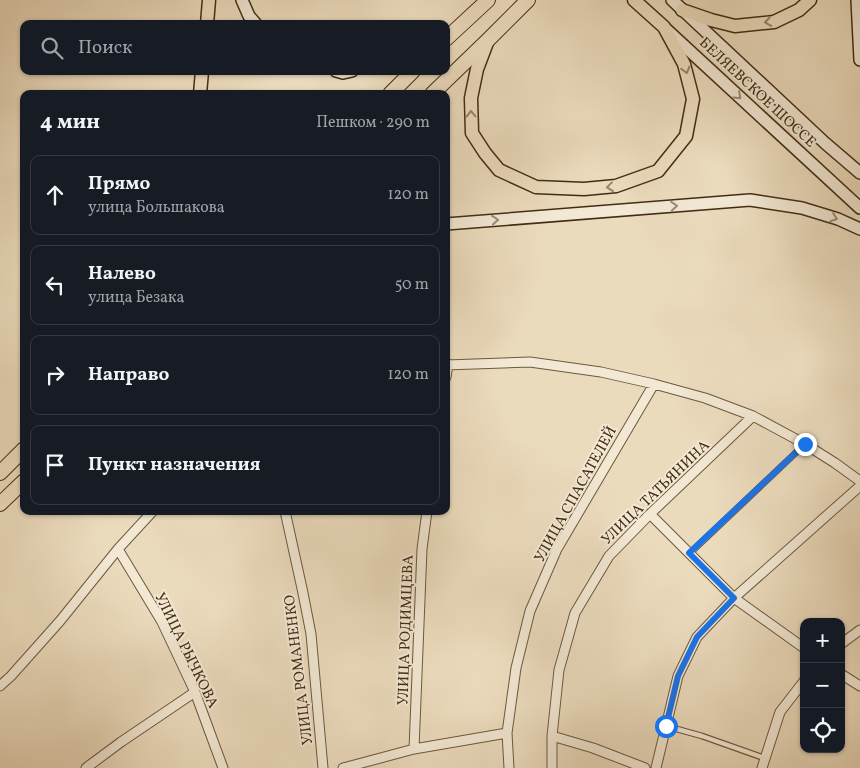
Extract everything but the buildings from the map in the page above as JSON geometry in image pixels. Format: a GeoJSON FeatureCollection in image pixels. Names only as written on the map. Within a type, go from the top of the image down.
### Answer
{"type":"FeatureCollection","features":[{"type":"Feature","properties":{"kind":"highway"},"geometry":{"type":"LineString","coordinates":[[450,35],[488,0]]}},
{"type":"Feature","properties":{"kind":"highway"},"geometry":{"type":"LineString","coordinates":[[436,90],[528,0]]}},
{"type":"Feature","properties":{"kind":"highway"},"geometry":{"type":"LineString","coordinates":[[394,90],[409,75]]}},
{"type":"Feature","properties":{"kind":"highway"},"geometry":{"type":"LineString","coordinates":[[0,473],[20,453]]}},
{"type":"Feature","properties":{"kind":"highway"},"geometry":{"type":"LineString","coordinates":[[0,504],[20,485]]}},
{"type":"Feature","properties":{"kind":"main road"},"geometry":{"type":"LineString","coordinates":[[207,20],[209,0]]}},
{"type":"Feature","properties":{"kind":"main road"},"geometry":{"type":"LineString","coordinates":[[242,0],[252,20]]}},
{"type":"Feature","properties":{"kind":"main road","name":"БЕЛЯЕВСКОЕ ШОССЕ"},"geometry":{"type":"LineString","coordinates":[[634,0],[860,208]]}},
{"type":"Feature","properties":{"kind":"main road","name":"БЕЛЯЕВСКОЕ ШОССЕ"},"geometry":{"type":"LineString","coordinates":[[672,0],[860,173]]}},
{"type":"Feature","properties":{"kind":"main road"},"geometry":{"type":"LineString","coordinates":[[682,10],[735,26],[774,22],[799,10],[810,0]]}},
{"type":"Feature","properties":{"kind":"main road"},"geometry":{"type":"LineString","coordinates":[[857,0],[860,60]]}},
{"type":"Feature","properties":{"kind":"main road"},"geometry":{"type":"LineString","coordinates":[[488,40],[477,69],[471,98],[472,133],[499,170],[536,187],[584,189],[616,186],[658,171],[686,136],[693,99],[684,64],[664,27]]}},
{"type":"Feature","properties":{"kind":"main road"},"geometry":{"type":"LineString","coordinates":[[200,90],[202,75]]}},
{"type":"Feature","properties":{"kind":"main road"},"geometry":{"type":"LineString","coordinates":[[450,224],[750,200],[802,208],[838,219],[860,229]]}},
{"type":"Feature","properties":{"kind":"street"},"geometry":{"type":"LineString","coordinates":[[450,365],[530,362],[601,372],[705,398],[753,416],[805,444],[860,481]]}},
{"type":"Feature","properties":{"kind":"street","name":"УЛИЦА СПАСАТЕЛЕЙ"},"geometry":{"type":"LineString","coordinates":[[509,768],[508,733],[516,668],[530,611],[557,549],[654,384]]}},
{"type":"Feature","properties":{"kind":"street","name":"УЛИЦА ТАТЬЯНИНА"},"geometry":{"type":"LineString","coordinates":[[552,768],[552,736],[559,670],[575,613],[609,556],[650,514],[753,416]]}},
{"type":"Feature","properties":{"kind":"street"},"geometry":{"type":"LineString","coordinates":[[656,768],[678,676],[697,637],[734,598],[860,486]]}},
{"type":"Feature","properties":{"kind":"street"},"geometry":{"type":"LineString","coordinates":[[650,514],[734,598],[800,645]]}},
{"type":"Feature","properties":{"kind":"street"},"geometry":{"type":"LineString","coordinates":[[0,686],[60,620],[118,549],[149,515]]}},
{"type":"Feature","properties":{"kind":"street","name":"УЛИЦА РОМАНЕНКО"},"geometry":{"type":"LineString","coordinates":[[287,515],[311,634],[323,768]]}},
{"type":"Feature","properties":{"kind":"street","name":"УЛИЦА РОДИМЦЕВА"},"geometry":{"type":"LineString","coordinates":[[414,749],[422,549],[426,515]]}},
{"type":"Feature","properties":{"kind":"street","name":"УЛИЦА РЫЧКОВА"},"geometry":{"type":"LineString","coordinates":[[118,549],[162,622],[195,692],[223,768]]}},
{"type":"Feature","properties":{"kind":"street"},"geometry":{"type":"LineString","coordinates":[[845,641],[860,630]]}},
{"type":"Feature","properties":{"kind":"street"},"geometry":{"type":"LineString","coordinates":[[845,677],[860,686]]}},
{"type":"Feature","properties":{"kind":"street"},"geometry":{"type":"LineString","coordinates":[[762,768],[780,712],[800,686]]}},
{"type":"Feature","properties":{"kind":"street"},"geometry":{"type":"LineString","coordinates":[[86,768],[195,692]]}},
{"type":"Feature","properties":{"kind":"street"},"geometry":{"type":"LineString","coordinates":[[343,768],[370,764],[414,749],[508,733]]}},
{"type":"Feature","properties":{"kind":"street"},"geometry":{"type":"LineString","coordinates":[[552,736],[593,748],[645,768]]}},
{"type":"Feature","properties":{"kind":"lane"},"geometry":{"type":"LineString","coordinates":[[689,553],[805,444]]}},
{"type":"Feature","properties":{"kind":"lane"},"geometry":{"type":"LineString","coordinates":[[666,726],[702,736],[764,758]]}},
{"type":"Feature","properties":{"kind":"route"},"geometry":{"type":"LineString","coordinates":[[666,726],[678,676],[697,637],[734,598],[689,553],[805,444]]}}]}
